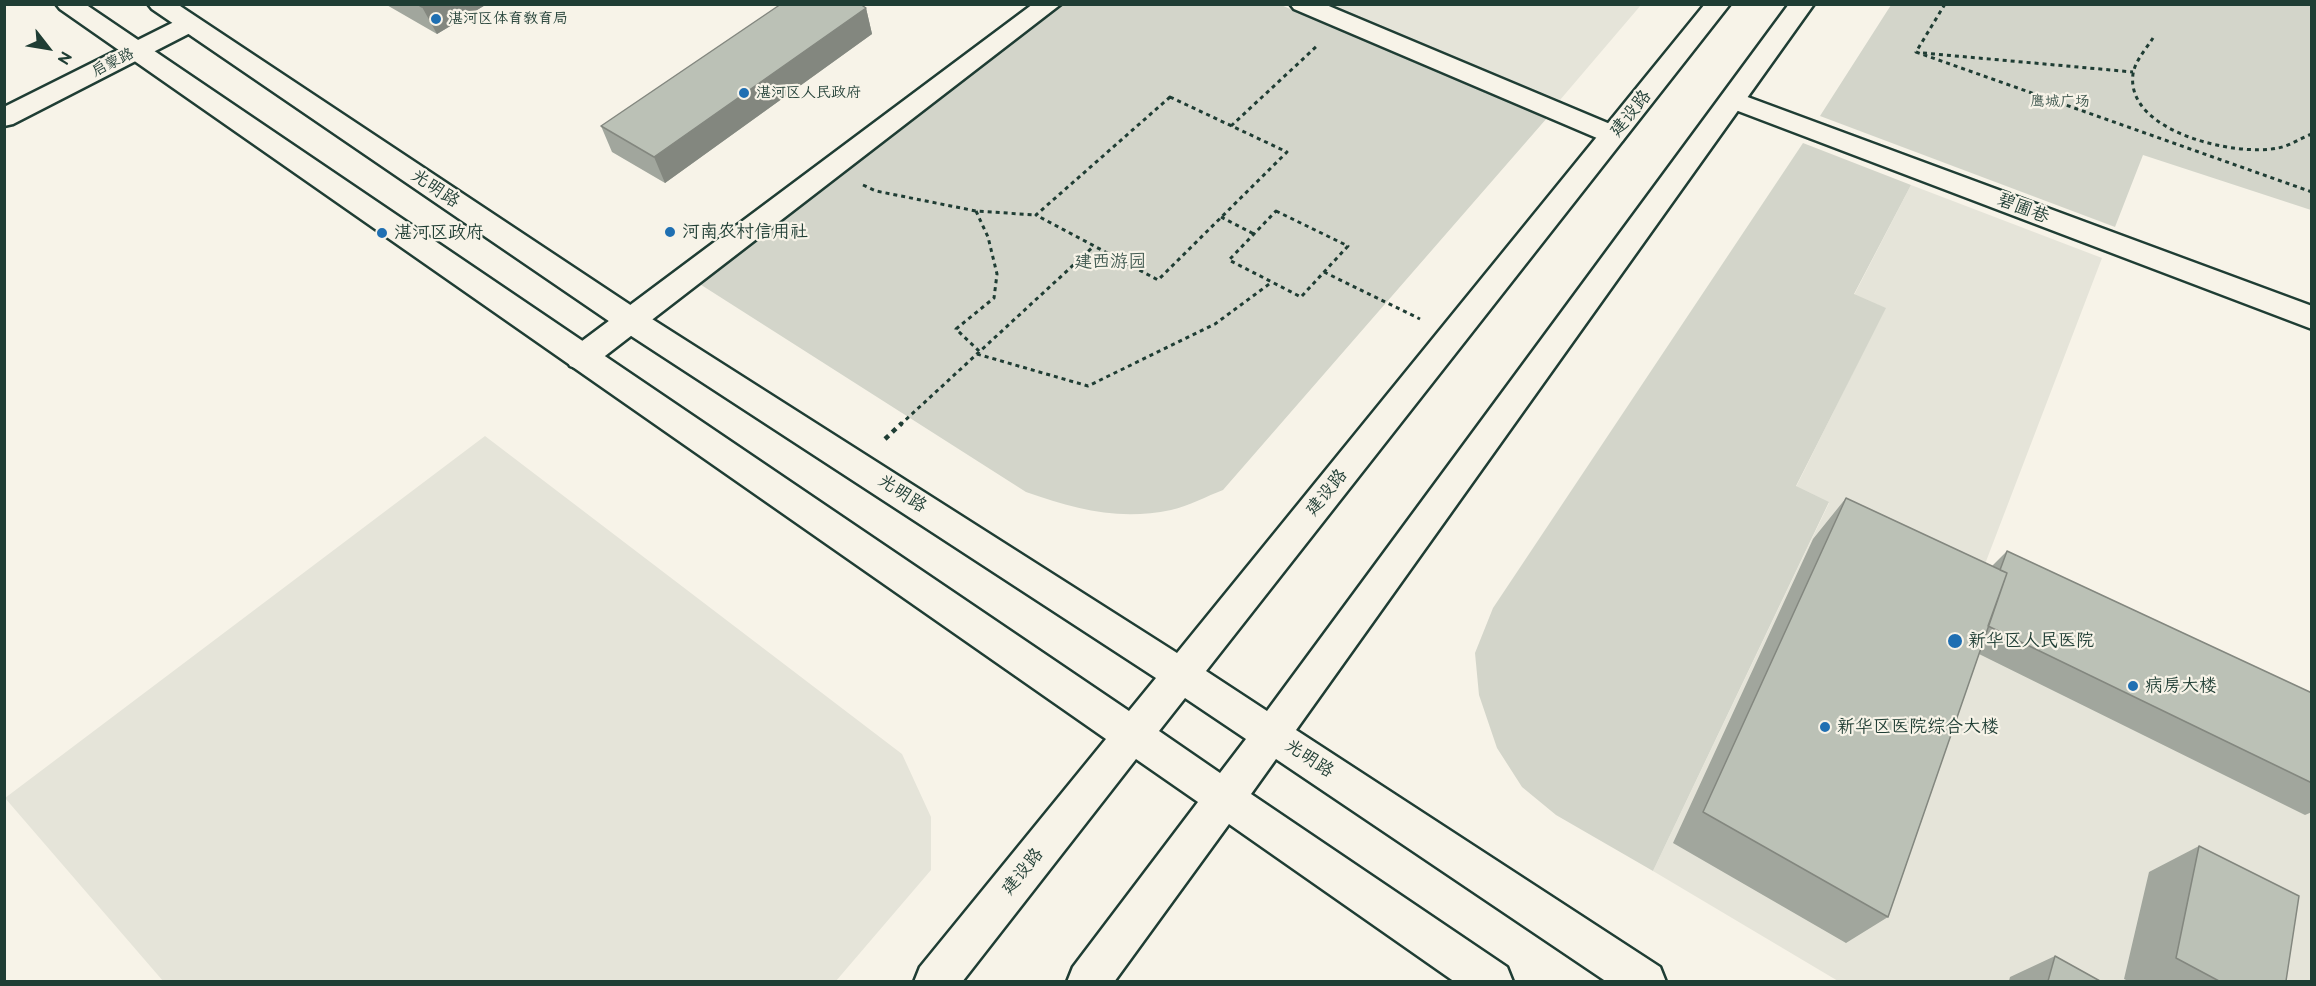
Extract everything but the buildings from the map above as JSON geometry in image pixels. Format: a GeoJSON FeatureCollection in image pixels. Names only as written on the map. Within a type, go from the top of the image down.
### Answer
{"type":"FeatureCollection","features":[{"type":"Feature","properties":{"kind":"main road"},"geometry":{"type":"LineString","coordinates":[[68,4],[1491,981]]}},
{"type":"Feature","properties":{"kind":"main road","name":"光明路"},"geometry":{"type":"LineString","coordinates":[[160,4],[630,320],[1181,675],[1645,981]]}},
{"type":"Feature","properties":{"kind":"main road"},"geometry":{"type":"LineString","coordinates":[[581,357],[1049,4]]}},
{"type":"Feature","properties":{"kind":"main road"},"geometry":{"type":"LineString","coordinates":[[1302,4],[1613,135]]}},
{"type":"Feature","properties":{"kind":"main road","name":"建设路"},"geometry":{"type":"LineString","coordinates":[[935,981],[1718,4]]}},
{"type":"Feature","properties":{"kind":"main road"},"geometry":{"type":"LineString","coordinates":[[1088,981],[1225,798],[1802,4]]}},
{"type":"Feature","properties":{"kind":"main road","name":"启蒙路"},"geometry":{"type":"LineString","coordinates":[[4,118],[189,24]]}},
{"type":"Feature","properties":{"kind":"main road","name":"碧圃巷"},"geometry":{"type":"LineString","coordinates":[[1734,100],[2312,318]]}},
{"type":"Feature","properties":{"kind":"path"},"geometry":{"type":"LineString","coordinates":[[1916,52],[1945,4]]}},
{"type":"Feature","properties":{"kind":"path"},"geometry":{"type":"LineString","coordinates":[[1231,126],[1343,22]]}},
{"type":"Feature","properties":{"kind":"path"},"geometry":{"type":"LineString","coordinates":[[2153,39],[2133,72],[2134,86],[2141,106],[2162,125],[2186,135],[2227,146],[2254,150],[2280,148],[2312,134]]}},
{"type":"Feature","properties":{"kind":"path"},"geometry":{"type":"LineString","coordinates":[[1916,52],[2133,72]]}},
{"type":"Feature","properties":{"kind":"path"},"geometry":{"type":"LineString","coordinates":[[1916,52],[2312,192]]}},
{"type":"Feature","properties":{"kind":"path"},"geometry":{"type":"LineString","coordinates":[[828,172],[876,191],[976,211],[1036,215],[1158,280],[1287,152],[1170,98],[1036,215]]}},
{"type":"Feature","properties":{"kind":"path"},"geometry":{"type":"LineString","coordinates":[[976,211],[988,237],[997,274],[994,298],[956,329],[979,353],[1088,386],[1215,324],[1272,282]]}},
{"type":"Feature","properties":{"kind":"path"},"geometry":{"type":"LineString","coordinates":[[1276,211],[1348,246],[1301,297],[1229,260],[1254,234],[1276,211]]}},
{"type":"Feature","properties":{"kind":"path"},"geometry":{"type":"LineString","coordinates":[[1221,217],[1254,234]]}},
{"type":"Feature","properties":{"kind":"path"},"geometry":{"type":"LineString","coordinates":[[857,465],[1094,246]]}},
{"type":"Feature","properties":{"kind":"path"},"geometry":{"type":"LineString","coordinates":[[1324,272],[1453,336]]}},
{"type":"Feature","properties":{"kind":"shaded area"},"geometry":{"type":"Polygon","coordinates":[[[1326,5],[1641,5],[1560,100],[1326,5]]]}},
{"type":"Feature","properties":{"kind":"shaded area","name":"新华区人民医院"},"geometry":{"type":"Polygon","coordinates":[[[1911,185],[2102,258],[1985,564],[2311,718],[2311,981],[1838,981],[1653,871],[1829,503],[1796,487],[1885,308],[1854,295],[1911,185]]]}},
{"type":"Feature","properties":{"kind":"shaded area"},"geometry":{"type":"Polygon","coordinates":[[[485,436],[902,754],[931,817],[931,870],[836,981],[163,981],[5,798],[485,436]]]}},
{"type":"Feature","properties":{"kind":"green space","name":"建西游园"},"geometry":{"type":"Polygon","coordinates":[[[1059,5],[1281,5],[1547,118],[1223,490],[1171,510],[1133,514],[1097,512],[1026,492],[695,281],[1059,5]]]}},
{"type":"Feature","properties":{"kind":"green space","name":"鹰城广场"},"geometry":{"type":"Polygon","coordinates":[[[1891,5],[2311,5],[2311,210],[2143,155],[2115,227],[1820,116],[1891,5]]]}},
{"type":"Feature","properties":{"kind":"green space"},"geometry":{"type":"Polygon","coordinates":[[[1803,143],[1911,185],[1854,294],[1886,308],[1796,486],[1829,502],[1653,871],[1556,815],[1522,787],[1497,748],[1479,695],[1475,653],[1493,608],[1803,143]]]}},
{"type":"Feature","properties":{"kind":"place","name":"湛河区体育教育局"},"geometry":{"type":"Point","coordinates":[436,19]}},
{"type":"Feature","properties":{"kind":"place","name":"湛河区人民政府"},"geometry":{"type":"Point","coordinates":[744,93]}},
{"type":"Feature","properties":{"kind":"place","name":"河南农村信用社"},"geometry":{"type":"Point","coordinates":[670,232]}},
{"type":"Feature","properties":{"kind":"place","name":"湛河区政府"},"geometry":{"type":"Point","coordinates":[382,233]}},
{"type":"Feature","properties":{"kind":"place","name":"新华区人民医院"},"geometry":{"type":"Point","coordinates":[1955,641]}},
{"type":"Feature","properties":{"kind":"place","name":"病房大楼"},"geometry":{"type":"Point","coordinates":[2133,686]}},
{"type":"Feature","properties":{"kind":"place","name":"新华区医院综合大楼"},"geometry":{"type":"Point","coordinates":[1825,727]}}]}
